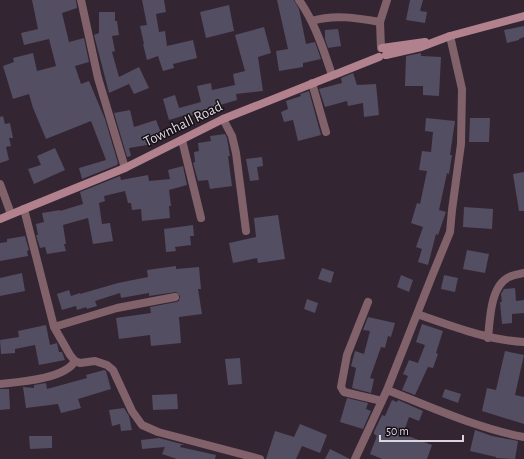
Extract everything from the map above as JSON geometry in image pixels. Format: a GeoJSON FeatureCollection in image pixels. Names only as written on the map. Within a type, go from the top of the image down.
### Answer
{"type":"FeatureCollection","features":[{"type":"Feature","properties":{"kind":"main road","name":"Townhall Road"},"geometry":{"type":"LineString","coordinates":[[0,220],[24,208],[125,168],[223,119],[312,83],[382,52],[421,48],[450,36],[524,16]]}},
{"type":"Feature","properties":{"kind":"street"},"geometry":{"type":"LineString","coordinates":[[81,0],[98,78],[125,168]]}},
{"type":"Feature","properties":{"kind":"street"},"geometry":{"type":"LineString","coordinates":[[299,0],[319,35],[332,74]]}},
{"type":"Feature","properties":{"kind":"street"},"geometry":{"type":"LineString","coordinates":[[382,52],[380,22],[387,0]]}},
{"type":"Feature","properties":{"kind":"street"},"geometry":{"type":"LineString","coordinates":[[312,21],[332,17],[380,22]]}},
{"type":"Feature","properties":{"kind":"street"},"geometry":{"type":"LineString","coordinates":[[355,459],[387,390],[450,232],[461,144],[462,89],[450,36]]}},
{"type":"Feature","properties":{"kind":"street"},"geometry":{"type":"LineString","coordinates":[[312,83],[326,132]]}},
{"type":"Feature","properties":{"kind":"street"},"geometry":{"type":"LineString","coordinates":[[223,119],[232,136],[236,153],[246,231]]}},
{"type":"Feature","properties":{"kind":"street"},"geometry":{"type":"LineString","coordinates":[[182,140],[201,218]]}},
{"type":"Feature","properties":{"kind":"street"},"geometry":{"type":"LineString","coordinates":[[0,184],[11,214]]}},
{"type":"Feature","properties":{"kind":"street"},"geometry":{"type":"LineString","coordinates":[[24,208],[54,327],[75,361],[80,363],[95,361],[107,365],[113,370],[132,411],[142,425],[158,432],[260,459]]}},
{"type":"Feature","properties":{"kind":"street"},"geometry":{"type":"LineString","coordinates":[[488,338],[493,300],[498,288],[507,278],[524,273]]}},
{"type":"Feature","properties":{"kind":"street"},"geometry":{"type":"LineString","coordinates":[[54,327],[117,308],[175,297]]}},
{"type":"Feature","properties":{"kind":"street"},"geometry":{"type":"LineString","coordinates":[[368,302],[347,355],[341,387],[344,392],[382,401]]}},
{"type":"Feature","properties":{"kind":"street"},"geometry":{"type":"LineString","coordinates":[[417,314],[488,338],[511,342],[524,342]]}},
{"type":"Feature","properties":{"kind":"street"},"geometry":{"type":"LineString","coordinates":[[0,384],[25,382],[55,375],[72,366],[75,361]]}},
{"type":"Feature","properties":{"kind":"street"},"geometry":{"type":"LineString","coordinates":[[387,390],[437,411],[524,437]]}},
{"type":"Feature","properties":{"kind":"building"},"geometry":{"type":"Polygon","coordinates":[[[32,0],[76,0],[77,8],[62,13],[69,42],[84,38],[89,62],[75,66],[81,84],[89,81],[105,119],[118,163],[117,165],[82,179],[79,168],[106,160],[91,121],[46,139],[33,108],[29,94],[13,99],[3,66],[14,62],[13,58],[33,53],[37,71],[56,66],[49,39],[24,45],[21,33],[38,29],[32,0]]]}},
{"type":"Feature","properties":{"kind":"building"},"geometry":{"type":"Polygon","coordinates":[[[142,0],[164,0],[166,12],[156,14],[159,32],[165,31],[167,46],[193,40],[197,58],[173,64],[174,68],[163,71],[158,56],[147,60],[140,26],[147,25],[142,0]]]}},
{"type":"Feature","properties":{"kind":"building"},"geometry":{"type":"Polygon","coordinates":[[[277,0],[294,0],[299,9],[306,44],[315,42],[321,59],[303,63],[303,67],[279,71],[276,51],[288,49],[277,0]]]}},
{"type":"Feature","properties":{"kind":"building"},"geometry":{"type":"Polygon","coordinates":[[[410,0],[423,0],[420,11],[427,12],[425,23],[406,20],[410,0]]]}},
{"type":"Feature","properties":{"kind":"building"},"geometry":{"type":"Polygon","coordinates":[[[229,5],[234,31],[206,38],[200,12],[229,5]]]}},
{"type":"Feature","properties":{"kind":"building"},"geometry":{"type":"Polygon","coordinates":[[[99,12],[115,12],[115,21],[117,21],[119,35],[112,36],[115,51],[112,52],[119,77],[139,67],[149,88],[134,94],[129,84],[109,93],[94,35],[99,33],[99,12]]]}},
{"type":"Feature","properties":{"kind":"building"},"geometry":{"type":"Polygon","coordinates":[[[524,26],[524,37],[507,43],[504,30],[524,26]]]}},
{"type":"Feature","properties":{"kind":"building"},"geometry":{"type":"Polygon","coordinates":[[[264,27],[271,53],[258,57],[263,91],[236,94],[237,100],[200,111],[201,113],[190,116],[189,114],[169,120],[163,99],[175,95],[179,108],[201,102],[197,86],[211,83],[212,90],[235,85],[233,74],[245,71],[235,35],[264,27]]]}},
{"type":"Feature","properties":{"kind":"building"},"geometry":{"type":"Polygon","coordinates":[[[338,29],[341,46],[328,48],[325,39],[325,30],[338,29]]]}},
{"type":"Feature","properties":{"kind":"building"},"geometry":{"type":"Polygon","coordinates":[[[421,53],[421,56],[441,57],[439,96],[423,95],[423,86],[405,86],[406,56],[421,53]]]}},
{"type":"Feature","properties":{"kind":"building"},"geometry":{"type":"Polygon","coordinates":[[[353,73],[357,85],[376,84],[379,115],[364,117],[363,103],[348,106],[347,101],[325,107],[319,89],[342,83],[341,78],[353,73]]]}},
{"type":"Feature","properties":{"kind":"building"},"geometry":{"type":"Polygon","coordinates":[[[309,91],[321,135],[298,141],[293,120],[284,122],[281,112],[288,109],[286,101],[301,96],[300,94],[309,91]]]}},
{"type":"Feature","properties":{"kind":"building"},"geometry":{"type":"Polygon","coordinates":[[[130,110],[134,127],[156,120],[161,133],[152,137],[153,144],[129,148],[131,156],[127,157],[114,113],[130,110]]]}},
{"type":"Feature","properties":{"kind":"building"},"geometry":{"type":"Polygon","coordinates":[[[3,116],[5,124],[10,123],[13,138],[9,138],[11,146],[6,147],[9,160],[0,163],[0,117],[3,116]]]}},
{"type":"Feature","properties":{"kind":"building"},"geometry":{"type":"Polygon","coordinates":[[[426,118],[455,121],[449,174],[447,173],[439,210],[446,212],[438,235],[436,234],[428,265],[418,262],[422,249],[416,247],[423,227],[411,223],[417,203],[420,204],[427,171],[419,170],[422,151],[431,152],[433,132],[425,131],[426,118]]]}},
{"type":"Feature","properties":{"kind":"building"},"geometry":{"type":"Polygon","coordinates":[[[470,118],[490,118],[489,142],[469,142],[470,118]]]}},
{"type":"Feature","properties":{"kind":"building"},"geometry":{"type":"Polygon","coordinates":[[[225,134],[230,156],[228,156],[232,186],[210,189],[208,180],[198,181],[193,163],[195,162],[194,152],[199,151],[198,143],[211,141],[210,136],[225,134]]]}},
{"type":"Feature","properties":{"kind":"building"},"geometry":{"type":"Polygon","coordinates":[[[55,148],[65,170],[34,184],[28,169],[41,165],[37,156],[55,148]]]}},
{"type":"Feature","properties":{"kind":"building"},"geometry":{"type":"Polygon","coordinates":[[[262,157],[263,166],[257,167],[259,180],[250,181],[246,159],[262,157]]]}},
{"type":"Feature","properties":{"kind":"building"},"geometry":{"type":"Polygon","coordinates":[[[183,166],[187,185],[169,190],[171,206],[169,206],[170,218],[142,221],[141,209],[132,210],[131,203],[128,203],[125,191],[104,196],[105,201],[99,203],[102,224],[110,223],[113,241],[93,244],[88,218],[63,225],[66,251],[47,254],[45,247],[40,248],[36,235],[38,235],[36,224],[44,222],[42,213],[60,211],[83,204],[80,192],[120,176],[121,180],[148,175],[149,181],[170,179],[168,170],[183,166]]]}},
{"type":"Feature","properties":{"kind":"building"},"geometry":{"type":"Polygon","coordinates":[[[524,172],[524,211],[519,211],[513,174],[524,172]]]}},
{"type":"Feature","properties":{"kind":"building"},"geometry":{"type":"Polygon","coordinates":[[[464,207],[493,209],[492,229],[463,227],[464,207]]]}},
{"type":"Feature","properties":{"kind":"building"},"geometry":{"type":"Polygon","coordinates":[[[278,215],[285,259],[258,263],[257,258],[233,263],[229,243],[256,237],[254,218],[278,215]]]}},
{"type":"Feature","properties":{"kind":"building"},"geometry":{"type":"Polygon","coordinates":[[[193,225],[194,236],[190,236],[191,245],[175,247],[176,251],[166,252],[164,229],[193,225]]]}},
{"type":"Feature","properties":{"kind":"building"},"geometry":{"type":"Polygon","coordinates":[[[25,236],[29,250],[27,251],[28,256],[0,261],[0,243],[7,242],[7,239],[25,236]]]}},
{"type":"Feature","properties":{"kind":"building"},"geometry":{"type":"Polygon","coordinates":[[[467,250],[489,254],[485,273],[463,269],[467,250]]]}},
{"type":"Feature","properties":{"kind":"building"},"geometry":{"type":"Polygon","coordinates":[[[176,266],[176,269],[199,267],[201,289],[198,289],[202,314],[179,317],[181,343],[151,346],[150,335],[119,339],[116,318],[151,313],[150,307],[179,301],[180,296],[176,292],[149,296],[149,293],[121,298],[120,293],[95,301],[97,306],[77,310],[76,306],[62,310],[57,294],[69,290],[71,296],[80,294],[118,283],[148,277],[147,270],[176,266]]]}},
{"type":"Feature","properties":{"kind":"building"},"geometry":{"type":"Polygon","coordinates":[[[322,268],[334,272],[331,283],[318,279],[322,268]]]}},
{"type":"Feature","properties":{"kind":"building"},"geometry":{"type":"Polygon","coordinates":[[[22,273],[25,291],[0,296],[0,278],[22,273]]]}},
{"type":"Feature","properties":{"kind":"building"},"geometry":{"type":"Polygon","coordinates":[[[401,275],[413,280],[409,292],[397,287],[401,275]]]}},
{"type":"Feature","properties":{"kind":"building"},"geometry":{"type":"Polygon","coordinates":[[[444,275],[458,278],[455,292],[441,289],[444,275]]]}},
{"type":"Feature","properties":{"kind":"building"},"geometry":{"type":"Polygon","coordinates":[[[515,288],[516,301],[524,300],[524,313],[512,314],[512,323],[502,324],[500,302],[502,302],[501,294],[504,289],[515,288]]]}},
{"type":"Feature","properties":{"kind":"building"},"geometry":{"type":"Polygon","coordinates":[[[307,299],[318,303],[315,313],[304,309],[307,299]]]}},
{"type":"Feature","properties":{"kind":"building"},"geometry":{"type":"Polygon","coordinates":[[[368,317],[395,323],[391,337],[388,336],[385,348],[381,347],[370,378],[374,379],[371,393],[352,388],[356,368],[351,366],[355,351],[364,354],[370,331],[363,330],[368,317]]]}},
{"type":"Feature","properties":{"kind":"building"},"geometry":{"type":"Polygon","coordinates":[[[422,324],[443,331],[433,368],[428,367],[415,395],[402,390],[408,376],[403,374],[409,360],[418,363],[425,345],[416,342],[422,324]]]}},
{"type":"Feature","properties":{"kind":"building"},"geometry":{"type":"Polygon","coordinates":[[[46,325],[50,345],[57,343],[59,352],[62,352],[65,360],[39,365],[35,345],[15,349],[15,353],[1,354],[0,340],[19,337],[18,331],[46,325]]]}},
{"type":"Feature","properties":{"kind":"building"},"geometry":{"type":"Polygon","coordinates":[[[505,351],[524,355],[515,395],[524,397],[524,424],[482,411],[487,388],[496,390],[505,351]]]}},
{"type":"Feature","properties":{"kind":"building"},"geometry":{"type":"Polygon","coordinates":[[[240,358],[242,384],[228,385],[225,359],[240,358]]]}},
{"type":"Feature","properties":{"kind":"building"},"geometry":{"type":"Polygon","coordinates":[[[104,370],[106,371],[111,389],[78,399],[81,408],[61,413],[58,404],[26,408],[23,387],[34,388],[34,385],[46,383],[47,389],[87,378],[86,375],[104,370]]]}},
{"type":"Feature","properties":{"kind":"building"},"geometry":{"type":"Polygon","coordinates":[[[0,389],[9,389],[10,409],[0,410],[0,389]]]}},
{"type":"Feature","properties":{"kind":"building"},"geometry":{"type":"Polygon","coordinates":[[[445,389],[461,394],[458,403],[442,397],[445,389]]]}},
{"type":"Feature","properties":{"kind":"building"},"geometry":{"type":"Polygon","coordinates":[[[177,394],[178,409],[153,410],[152,395],[177,394]]]}},
{"type":"Feature","properties":{"kind":"building"},"geometry":{"type":"Polygon","coordinates":[[[347,398],[368,403],[366,409],[371,411],[363,429],[340,422],[347,398]]]}},
{"type":"Feature","properties":{"kind":"building"},"geometry":{"type":"Polygon","coordinates":[[[392,400],[397,402],[398,400],[423,411],[419,421],[409,417],[403,434],[432,445],[427,459],[382,459],[370,454],[377,436],[374,432],[382,415],[385,416],[392,400]]]}},
{"type":"Feature","properties":{"kind":"building"},"geometry":{"type":"Polygon","coordinates":[[[124,408],[129,416],[132,430],[121,431],[120,424],[112,426],[109,410],[124,408]]]}},
{"type":"Feature","properties":{"kind":"building"},"geometry":{"type":"Polygon","coordinates":[[[300,424],[327,435],[320,453],[302,446],[296,459],[266,459],[275,431],[294,437],[300,424]]]}},
{"type":"Feature","properties":{"kind":"building"},"geometry":{"type":"Polygon","coordinates":[[[475,430],[492,436],[518,441],[515,459],[496,458],[470,451],[475,430]]]}},
{"type":"Feature","properties":{"kind":"building"},"geometry":{"type":"Polygon","coordinates":[[[29,436],[52,436],[52,448],[30,449],[29,436]]]}},
{"type":"Feature","properties":{"kind":"building"},"geometry":{"type":"Polygon","coordinates":[[[159,438],[185,445],[181,445],[180,447],[216,455],[215,459],[177,459],[162,454],[165,447],[142,449],[141,440],[159,438]]]}},
{"type":"Feature","properties":{"kind":"building"},"geometry":{"type":"Polygon","coordinates":[[[330,449],[350,459],[325,459],[330,449]]]}}]}
